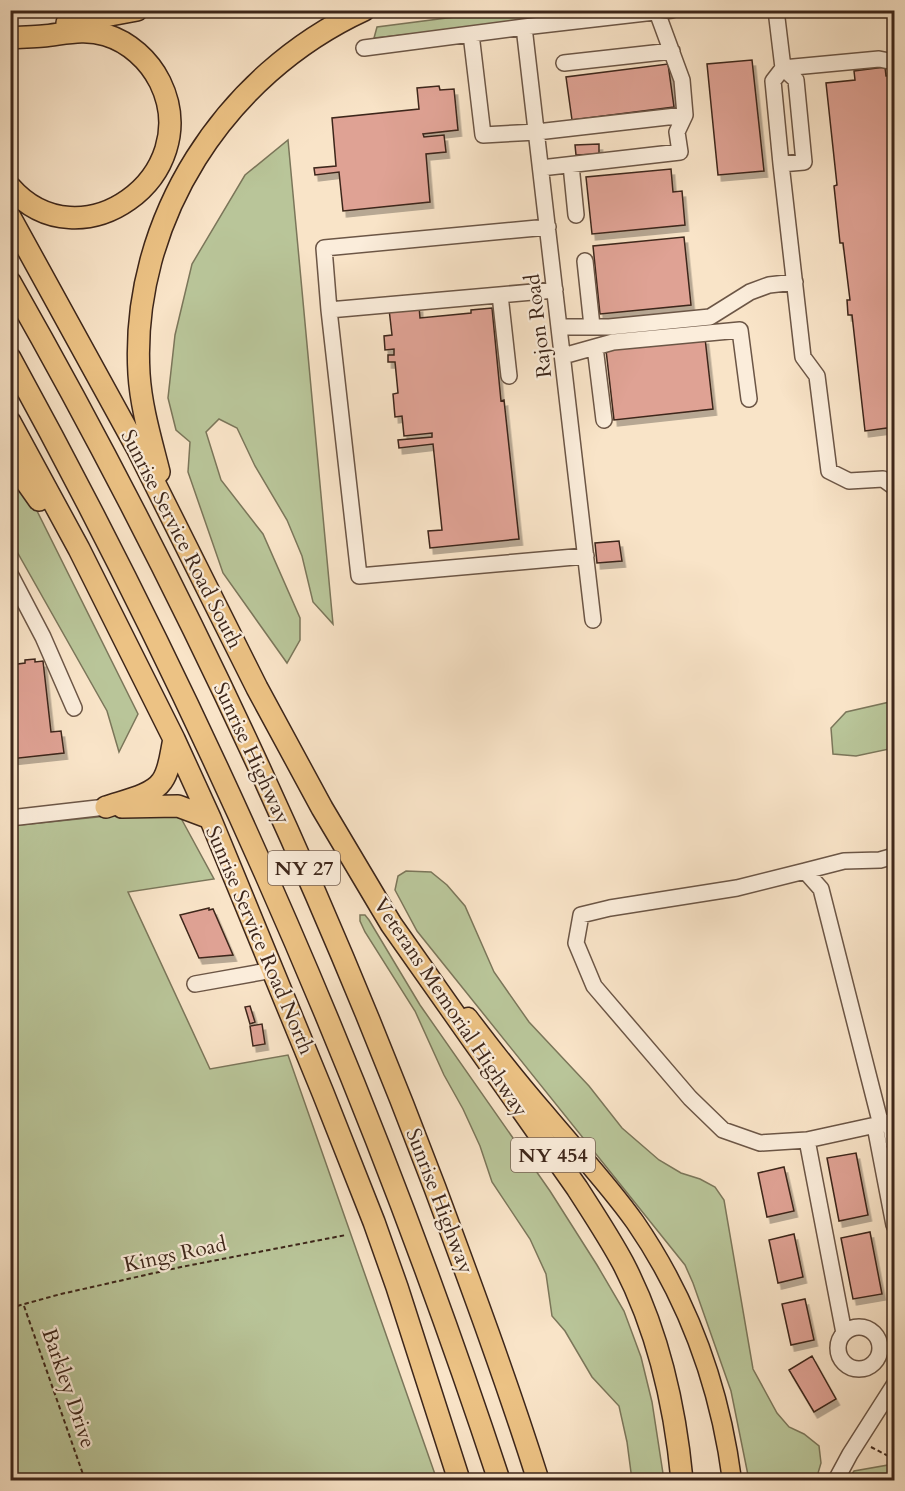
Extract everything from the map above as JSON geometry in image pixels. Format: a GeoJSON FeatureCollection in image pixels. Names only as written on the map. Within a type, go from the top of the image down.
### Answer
{"type":"FeatureCollection","features":[{"type":"Feature","properties":{"kind":"highway"},"geometry":{"type":"LineString","coordinates":[[10,33],[137,10]]}},
{"type":"Feature","properties":{"kind":"highway"},"geometry":{"type":"LineString","coordinates":[[167,505],[147,424],[139,374],[144,294],[155,244],[164,219],[199,153],[224,118],[248,92],[269,71],[312,38],[364,10]]}},
{"type":"Feature","properties":{"kind":"highway"},"geometry":{"type":"LineString","coordinates":[[10,38],[82,31],[117,39],[140,54],[156,75],[165,92],[171,119],[167,147],[156,172],[138,193],[118,208],[91,216],[60,216],[33,206],[10,187]]}},
{"type":"Feature","properties":{"kind":"highway","name":"Sunrise Service Road South"},"geometry":{"type":"LineString","coordinates":[[10,217],[167,505],[288,747],[354,860]]}},
{"type":"Feature","properties":{"kind":"highway","name":"Sunrise Highway"},"geometry":{"type":"LineString","coordinates":[[10,282],[71,391],[154,550],[233,712],[308,876],[411,1124],[473,1290],[538,1480]]}},
{"type":"Feature","properties":{"kind":"highway","name":"Sunrise Highway"},"geometry":{"type":"LineString","coordinates":[[10,358],[87,500],[168,662],[281,908],[384,1159],[499,1480]]}},
{"type":"Feature","properties":{"kind":"highway","name":"Sunrise Service Road North"},"geometry":{"type":"LineString","coordinates":[[10,422],[79,549],[138,666],[210,818],[323,1093],[382,1244],[459,1480]]}},
{"type":"Feature","properties":{"kind":"highway"},"geometry":{"type":"LineString","coordinates":[[10,459],[31,486],[98,607],[138,666]]}},
{"type":"Feature","properties":{"kind":"highway"},"geometry":{"type":"LineString","coordinates":[[106,807],[151,791],[158,786],[166,774],[174,740]]}},
{"type":"Feature","properties":{"kind":"highway"},"geometry":{"type":"LineString","coordinates":[[106,807],[178,806],[210,818]]}},
{"type":"Feature","properties":{"kind":"highway","name":"Veterans Memorial Highway"},"geometry":{"type":"LineString","coordinates":[[354,860],[391,924],[577,1188],[624,1265],[654,1340],[669,1395],[678,1441],[682,1480]]}},
{"type":"Feature","properties":{"kind":"main road"},"geometry":{"type":"LineString","coordinates":[[354,860],[493,1049],[615,1196],[650,1244],[679,1298],[704,1360],[721,1418],[732,1480]]}},
{"type":"Feature","properties":{"kind":"street"},"geometry":{"type":"LineString","coordinates":[[777,10],[783,68],[796,80],[804,162],[781,164]]}},
{"type":"Feature","properties":{"kind":"street"},"geometry":{"type":"LineString","coordinates":[[363,48],[665,11],[672,51],[682,80],[685,115],[677,132],[680,152],[541,168]]}},
{"type":"Feature","properties":{"kind":"street","name":"Rajon Road"},"geometry":{"type":"LineString","coordinates":[[524,27],[593,620]]}},
{"type":"Feature","properties":{"kind":"street"},"geometry":{"type":"LineString","coordinates":[[471,34],[483,135],[537,132],[685,115]]}},
{"type":"Feature","properties":{"kind":"street"},"geometry":{"type":"LineString","coordinates":[[564,63],[672,51]]}},
{"type":"Feature","properties":{"kind":"street"},"geometry":{"type":"LineString","coordinates":[[894,62],[879,59],[804,68],[783,68],[772,81],[803,357],[817,376],[829,471],[849,481],[883,479],[894,487]]}},
{"type":"Feature","properties":{"kind":"street"},"geometry":{"type":"LineString","coordinates":[[571,165],[576,215]]}},
{"type":"Feature","properties":{"kind":"street"},"geometry":{"type":"LineString","coordinates":[[548,227],[324,248],[359,576],[586,556]]}},
{"type":"Feature","properties":{"kind":"street"},"geometry":{"type":"LineString","coordinates":[[585,261],[592,326]]}},
{"type":"Feature","properties":{"kind":"street"},"geometry":{"type":"LineString","coordinates":[[559,327],[626,326],[710,317],[750,292],[769,285],[795,282]]}},
{"type":"Feature","properties":{"kind":"street"},"geometry":{"type":"LineString","coordinates":[[329,310],[555,290]]}},
{"type":"Feature","properties":{"kind":"street"},"geometry":{"type":"LineString","coordinates":[[500,295],[509,376]]}},
{"type":"Feature","properties":{"kind":"street"},"geometry":{"type":"LineString","coordinates":[[563,356],[613,342],[740,330],[749,399]]}},
{"type":"Feature","properties":{"kind":"street"},"geometry":{"type":"LineString","coordinates":[[595,347],[604,420]]}},
{"type":"Feature","properties":{"kind":"street"},"geometry":{"type":"LineString","coordinates":[[10,574],[43,637],[74,708]]}},
{"type":"Feature","properties":{"kind":"street"},"geometry":{"type":"LineString","coordinates":[[10,818],[106,807]]}},
{"type":"Feature","properties":{"kind":"street"},"geometry":{"type":"LineString","coordinates":[[885,1124],[807,1140],[760,1143],[723,1130],[690,1098],[594,986],[576,943],[581,915],[610,908],[737,888],[844,861],[880,860],[894,856]]}},
{"type":"Feature","properties":{"kind":"street"},"geometry":{"type":"LineString","coordinates":[[806,871],[821,889],[885,1124],[894,1144]]}},
{"type":"Feature","properties":{"kind":"street"},"geometry":{"type":"LineString","coordinates":[[195,984],[273,970]]}},
{"type":"Feature","properties":{"kind":"street"},"geometry":{"type":"LineString","coordinates":[[885,1124],[894,1225]]}},
{"type":"Feature","properties":{"kind":"street"},"geometry":{"type":"LineString","coordinates":[[807,1140],[844,1333]]}},
{"type":"Feature","properties":{"kind":"street"},"geometry":{"type":"LineString","coordinates":[[836,1480],[894,1385]]}},
{"type":"Feature","properties":{"kind":"path","name":"Kings Road"},"geometry":{"type":"LineString","coordinates":[[10,1308],[24,1306],[60,1293],[346,1235]]}},
{"type":"Feature","properties":{"kind":"path","name":"Barkley Drive"},"geometry":{"type":"LineString","coordinates":[[24,1306],[86,1480]]}},
{"type":"Feature","properties":{"kind":"path"},"geometry":{"type":"LineString","coordinates":[[859,1441],[892,1458],[894,1467]]}},
{"type":"Feature","properties":{"kind":"green space"},"geometry":{"type":"Polygon","coordinates":[[[501,11],[627,11],[374,38],[377,27],[501,11]]]}},
{"type":"Feature","properties":{"kind":"green space"},"geometry":{"type":"Polygon","coordinates":[[[288,140],[333,624],[313,602],[302,556],[287,520],[255,466],[237,428],[219,419],[206,432],[221,480],[263,534],[300,618],[300,640],[287,663],[223,573],[188,472],[190,442],[176,430],[168,398],[175,335],[192,264],[245,175],[288,140]]]}},
{"type":"Feature","properties":{"kind":"green space"},"geometry":{"type":"Polygon","coordinates":[[[10,476],[36,509],[138,714],[119,752],[107,711],[11,541],[10,476]]]}},
{"type":"Feature","properties":{"kind":"green space"},"geometry":{"type":"Polygon","coordinates":[[[894,701],[894,748],[856,756],[833,754],[831,728],[846,712],[894,701]]]}},
{"type":"Feature","properties":{"kind":"green space"},"geometry":{"type":"Polygon","coordinates":[[[176,809],[214,879],[128,892],[210,1069],[288,1055],[437,1480],[11,1480],[10,826],[176,809]]]}},
{"type":"Feature","properties":{"kind":"green space"},"geometry":{"type":"Polygon","coordinates":[[[406,871],[431,872],[447,885],[465,906],[494,972],[529,1022],[589,1086],[622,1128],[659,1160],[681,1173],[715,1187],[724,1200],[753,1369],[777,1413],[789,1427],[804,1434],[819,1446],[821,1463],[816,1480],[749,1480],[731,1391],[685,1265],[417,931],[395,890],[398,876],[406,871]]]}},
{"type":"Feature","properties":{"kind":"green space"},"geometry":{"type":"Polygon","coordinates":[[[360,915],[365,915],[369,920],[420,1005],[550,1191],[624,1311],[641,1357],[652,1402],[664,1480],[632,1480],[619,1406],[592,1377],[565,1331],[552,1316],[546,1274],[530,1239],[492,1182],[480,1146],[415,1011],[365,932],[360,915]]]}},
{"type":"Feature","properties":{"kind":"green space"},"geometry":{"type":"Polygon","coordinates":[[[894,1464],[894,1480],[848,1480],[854,1471],[894,1464]]]}},
{"type":"Feature","properties":{"kind":"building"},"geometry":{"type":"Polygon","coordinates":[[[752,60],[764,171],[718,175],[707,64],[752,60]]]}},
{"type":"Feature","properties":{"kind":"building"},"geometry":{"type":"Polygon","coordinates":[[[668,64],[674,107],[572,120],[566,77],[668,64]]]}},
{"type":"Feature","properties":{"kind":"building"},"geometry":{"type":"Polygon","coordinates":[[[885,67],[886,76],[894,75],[894,427],[865,431],[852,315],[848,315],[847,300],[850,300],[843,243],[840,243],[834,186],[837,185],[826,83],[855,80],[854,71],[885,67]]]}},
{"type":"Feature","properties":{"kind":"building"},"geometry":{"type":"Polygon","coordinates":[[[439,86],[440,90],[454,89],[458,130],[423,134],[424,137],[444,135],[446,152],[426,154],[430,202],[343,211],[339,172],[315,175],[314,168],[336,166],[332,118],[419,109],[417,88],[439,86]]]}},
{"type":"Feature","properties":{"kind":"building"},"geometry":{"type":"Polygon","coordinates":[[[599,144],[599,154],[576,155],[575,145],[599,144]]]}},
{"type":"Feature","properties":{"kind":"building"},"geometry":{"type":"Polygon","coordinates":[[[671,169],[673,192],[682,191],[685,225],[592,234],[586,177],[671,169]]]}},
{"type":"Feature","properties":{"kind":"building"},"geometry":{"type":"Polygon","coordinates":[[[684,237],[691,305],[600,314],[593,246],[684,237]]]}},
{"type":"Feature","properties":{"kind":"building"},"geometry":{"type":"Polygon","coordinates":[[[419,306],[420,318],[471,313],[471,310],[492,308],[501,401],[504,400],[519,539],[430,548],[428,531],[442,530],[433,444],[399,448],[398,440],[432,437],[432,433],[404,436],[402,416],[395,417],[393,394],[398,393],[395,362],[388,362],[388,355],[394,355],[394,349],[385,350],[384,336],[392,335],[389,309],[419,306]]]}},
{"type":"Feature","properties":{"kind":"building"},"geometry":{"type":"Polygon","coordinates":[[[705,338],[713,409],[614,420],[606,350],[705,338]]]}},
{"type":"Feature","properties":{"kind":"building"},"geometry":{"type":"Polygon","coordinates":[[[619,541],[622,561],[597,563],[595,543],[619,541]]]}},
{"type":"Feature","properties":{"kind":"building"},"geometry":{"type":"Polygon","coordinates":[[[35,659],[35,662],[43,661],[51,732],[61,731],[64,753],[10,759],[10,665],[35,659]]]}},
{"type":"Feature","properties":{"kind":"building"},"geometry":{"type":"Polygon","coordinates":[[[209,908],[209,910],[213,909],[233,955],[199,958],[180,915],[209,908]]]}},
{"type":"Feature","properties":{"kind":"building"},"geometry":{"type":"Polygon","coordinates":[[[250,1006],[255,1022],[250,1024],[245,1007],[250,1006]]]}},
{"type":"Feature","properties":{"kind":"building"},"geometry":{"type":"Polygon","coordinates":[[[262,1024],[265,1044],[253,1046],[250,1026],[262,1024]]]}},
{"type":"Feature","properties":{"kind":"building"},"geometry":{"type":"Polygon","coordinates":[[[856,1153],[868,1215],[839,1221],[827,1158],[856,1153]]]}},
{"type":"Feature","properties":{"kind":"building"},"geometry":{"type":"Polygon","coordinates":[[[784,1167],[794,1211],[767,1217],[758,1173],[784,1167]]]}},
{"type":"Feature","properties":{"kind":"building"},"geometry":{"type":"Polygon","coordinates":[[[870,1232],[882,1294],[853,1299],[841,1238],[870,1232]]]}},
{"type":"Feature","properties":{"kind":"building"},"geometry":{"type":"Polygon","coordinates":[[[794,1234],[803,1277],[778,1283],[769,1240],[794,1234]]]}},
{"type":"Feature","properties":{"kind":"building"},"geometry":{"type":"Polygon","coordinates":[[[805,1299],[814,1340],[791,1345],[782,1304],[805,1299]]]}},
{"type":"Feature","properties":{"kind":"building"},"geometry":{"type":"Polygon","coordinates":[[[812,1356],[836,1399],[814,1412],[789,1370],[812,1356]]]}}]}
